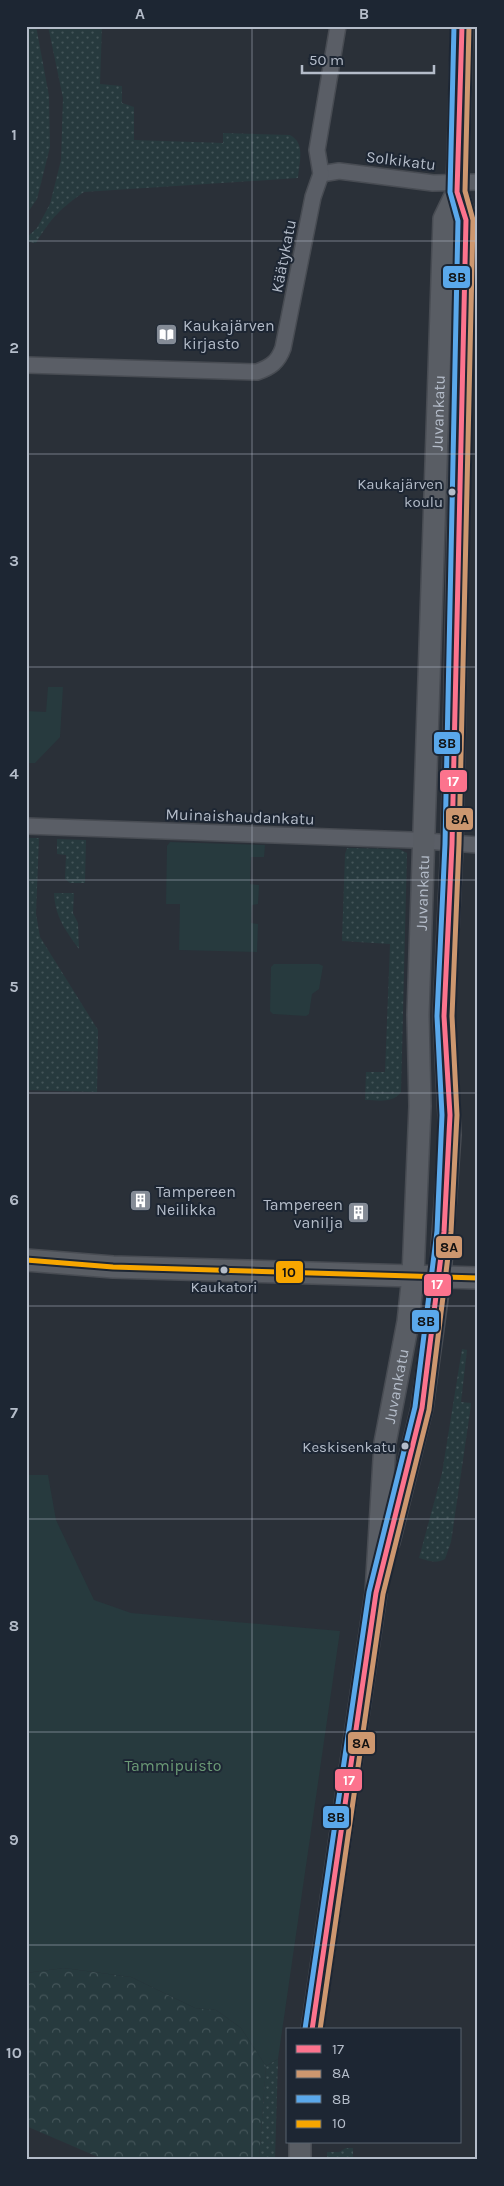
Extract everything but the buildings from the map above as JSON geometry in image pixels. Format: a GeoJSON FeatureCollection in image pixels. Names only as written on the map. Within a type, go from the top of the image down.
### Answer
{"type":"FeatureCollection","features":[{"type":"Feature","properties":{"kind":"main road","name":"Juvankatu"},"geometry":{"type":"LineString","coordinates":[[376,1594],[422,1408],[440,1277],[450,1135],[444,1016],[452,844],[466,220],[462,26]]}},
{"type":"Feature","properties":{"kind":"main road","name":"Juvankatu"},"geometry":{"type":"LineString","coordinates":[[312,2028],[376,1594],[386,1444],[408,1322],[413,1276],[420,1106],[418,1015],[444,219],[464,186]]}},
{"type":"Feature","properties":{"kind":"main road"},"geometry":{"type":"LineString","coordinates":[[26,1260],[114,1267],[478,1278]]}},
{"type":"Feature","properties":{"kind":"main road"},"geometry":{"type":"LineString","coordinates":[[300,2144],[300,2160]]}},
{"type":"Feature","properties":{"kind":"street"},"geometry":{"type":"LineString","coordinates":[[320,174],[316,150],[338,26]]}},
{"type":"Feature","properties":{"kind":"street","name":"Solkikatu"},"geometry":{"type":"LineString","coordinates":[[320,174],[339,171],[464,186]]}},
{"type":"Feature","properties":{"kind":"street","name":"Käätykatu"},"geometry":{"type":"LineString","coordinates":[[26,365],[257,372],[273,365],[280,358],[284,348],[300,255],[320,174]]}},
{"type":"Feature","properties":{"kind":"street","name":"Muinaishaudankatu"},"geometry":{"type":"LineString","coordinates":[[26,826],[412,840],[478,845]]}},
{"type":"Feature","properties":{"kind":"green space"},"geometry":{"type":"Polygon","coordinates":[[[26,26],[36,26],[49,96],[50,147],[37,199],[26,215],[26,26]]]}},
{"type":"Feature","properties":{"kind":"green space"},"geometry":{"type":"Polygon","coordinates":[[[48,26],[102,26],[100,84],[122,86],[122,103],[134,107],[134,140],[223,143],[223,133],[290,135],[295,139],[300,148],[298,178],[84,192],[57,214],[36,243],[29,242],[26,238],[37,228],[50,204],[61,160],[63,98],[48,26]]]}},
{"type":"Feature","properties":{"kind":"green space"},"geometry":{"type":"Polygon","coordinates":[[[48,687],[63,687],[60,737],[35,763],[26,763],[26,711],[46,712],[48,687]]]}},
{"type":"Feature","properties":{"kind":"green space"},"geometry":{"type":"Polygon","coordinates":[[[29,838],[39,838],[36,914],[40,937],[98,1030],[97,1092],[26,1090],[26,895],[29,838]]]}},
{"type":"Feature","properties":{"kind":"green space"},"geometry":{"type":"Polygon","coordinates":[[[57,839],[86,840],[85,883],[70,883],[65,879],[66,855],[57,854],[57,839]]]}},
{"type":"Feature","properties":{"kind":"green space"},"geometry":{"type":"Polygon","coordinates":[[[170,842],[265,845],[264,857],[251,857],[250,884],[259,885],[258,904],[252,905],[251,923],[258,924],[257,952],[179,950],[180,904],[166,904],[167,846],[170,842]]]}},
{"type":"Feature","properties":{"kind":"green space"},"geometry":{"type":"Polygon","coordinates":[[[347,848],[399,849],[407,853],[401,1092],[389,1100],[365,1100],[366,1072],[385,1072],[390,944],[342,941],[345,854],[347,848]]]}},
{"type":"Feature","properties":{"kind":"green space"},"geometry":{"type":"Polygon","coordinates":[[[54,893],[74,893],[73,913],[78,923],[79,949],[59,917],[54,893]]]}},
{"type":"Feature","properties":{"kind":"green space"},"geometry":{"type":"Polygon","coordinates":[[[274,964],[319,964],[323,966],[319,989],[312,994],[309,1014],[306,1016],[273,1014],[270,1011],[271,967],[274,964]]]}},
{"type":"Feature","properties":{"kind":"green space"},"geometry":{"type":"Polygon","coordinates":[[[462,1349],[467,1350],[461,1402],[471,1403],[471,1405],[451,1542],[445,1559],[432,1562],[419,1558],[442,1473],[462,1349]]]}},
{"type":"Feature","properties":{"kind":"green space","name":"Tammipuisto"},"geometry":{"type":"Polygon","coordinates":[[[26,1475],[48,1475],[56,1520],[94,1600],[131,1613],[340,1631],[278,2059],[266,2066],[241,2028],[216,2010],[195,2008],[131,1977],[64,1968],[26,1973],[26,1475]]]}},
{"type":"Feature","properties":{"kind":"green space"},"geometry":{"type":"Polygon","coordinates":[[[64,1968],[131,1977],[195,2008],[216,2010],[241,2028],[266,2066],[259,2160],[105,2160],[26,2126],[26,1973],[64,1968]]]}},
{"type":"Feature","properties":{"kind":"green space"},"geometry":{"type":"Polygon","coordinates":[[[278,2059],[275,2160],[259,2160],[266,2066],[278,2059]]]}},
{"type":"Feature","properties":{"kind":"green space"},"geometry":{"type":"Polygon","coordinates":[[[346,2148],[353,2148],[353,2160],[327,2160],[327,2152],[339,2152],[346,2148]]]}},
{"type":"Feature","properties":{"kind":"transit line","name":"8B"},"geometry":{"type":"LineString","coordinates":[[305,2028],[369,1592],[415,1407],[437,1231],[442,1115],[437,1016],[445,844],[458,221],[450,192],[454,26]]}},
{"type":"Feature","properties":{"kind":"transit line","name":"17"},"geometry":{"type":"LineString","coordinates":[[312,2028],[376,1593],[422,1408],[444,1232],[450,1115],[444,1016],[452,844],[466,220],[457,192],[462,26]]}},
{"type":"Feature","properties":{"kind":"transit line","name":"8A"},"geometry":{"type":"LineString","coordinates":[[320,2028],[383,1594],[429,1410],[451,1232],[457,1115],[452,1016],[459,844],[473,220],[465,191],[469,26]]}},
{"type":"Feature","properties":{"kind":"transit line","name":"10"},"geometry":{"type":"LineString","coordinates":[[26,1260],[113,1267],[478,1278]]}},
{"type":"Feature","properties":{"kind":"place","name":"Kaukajärven kirjasto"},"geometry":{"type":"Point","coordinates":[167,334]}},
{"type":"Feature","properties":{"kind":"place","name":"Kaukajärven koulu"},"geometry":{"type":"Point","coordinates":[452,492]}},
{"type":"Feature","properties":{"kind":"place","name":"Tampereen Neilikka"},"geometry":{"type":"Point","coordinates":[140,1200]}},
{"type":"Feature","properties":{"kind":"place","name":"Tampereen vanilja"},"geometry":{"type":"Point","coordinates":[359,1213]}},
{"type":"Feature","properties":{"kind":"place","name":"Kaukatori"},"geometry":{"type":"Point","coordinates":[224,1270]}},
{"type":"Feature","properties":{"kind":"place","name":"Keskisenkatu"},"geometry":{"type":"Point","coordinates":[405,1446]}}]}
